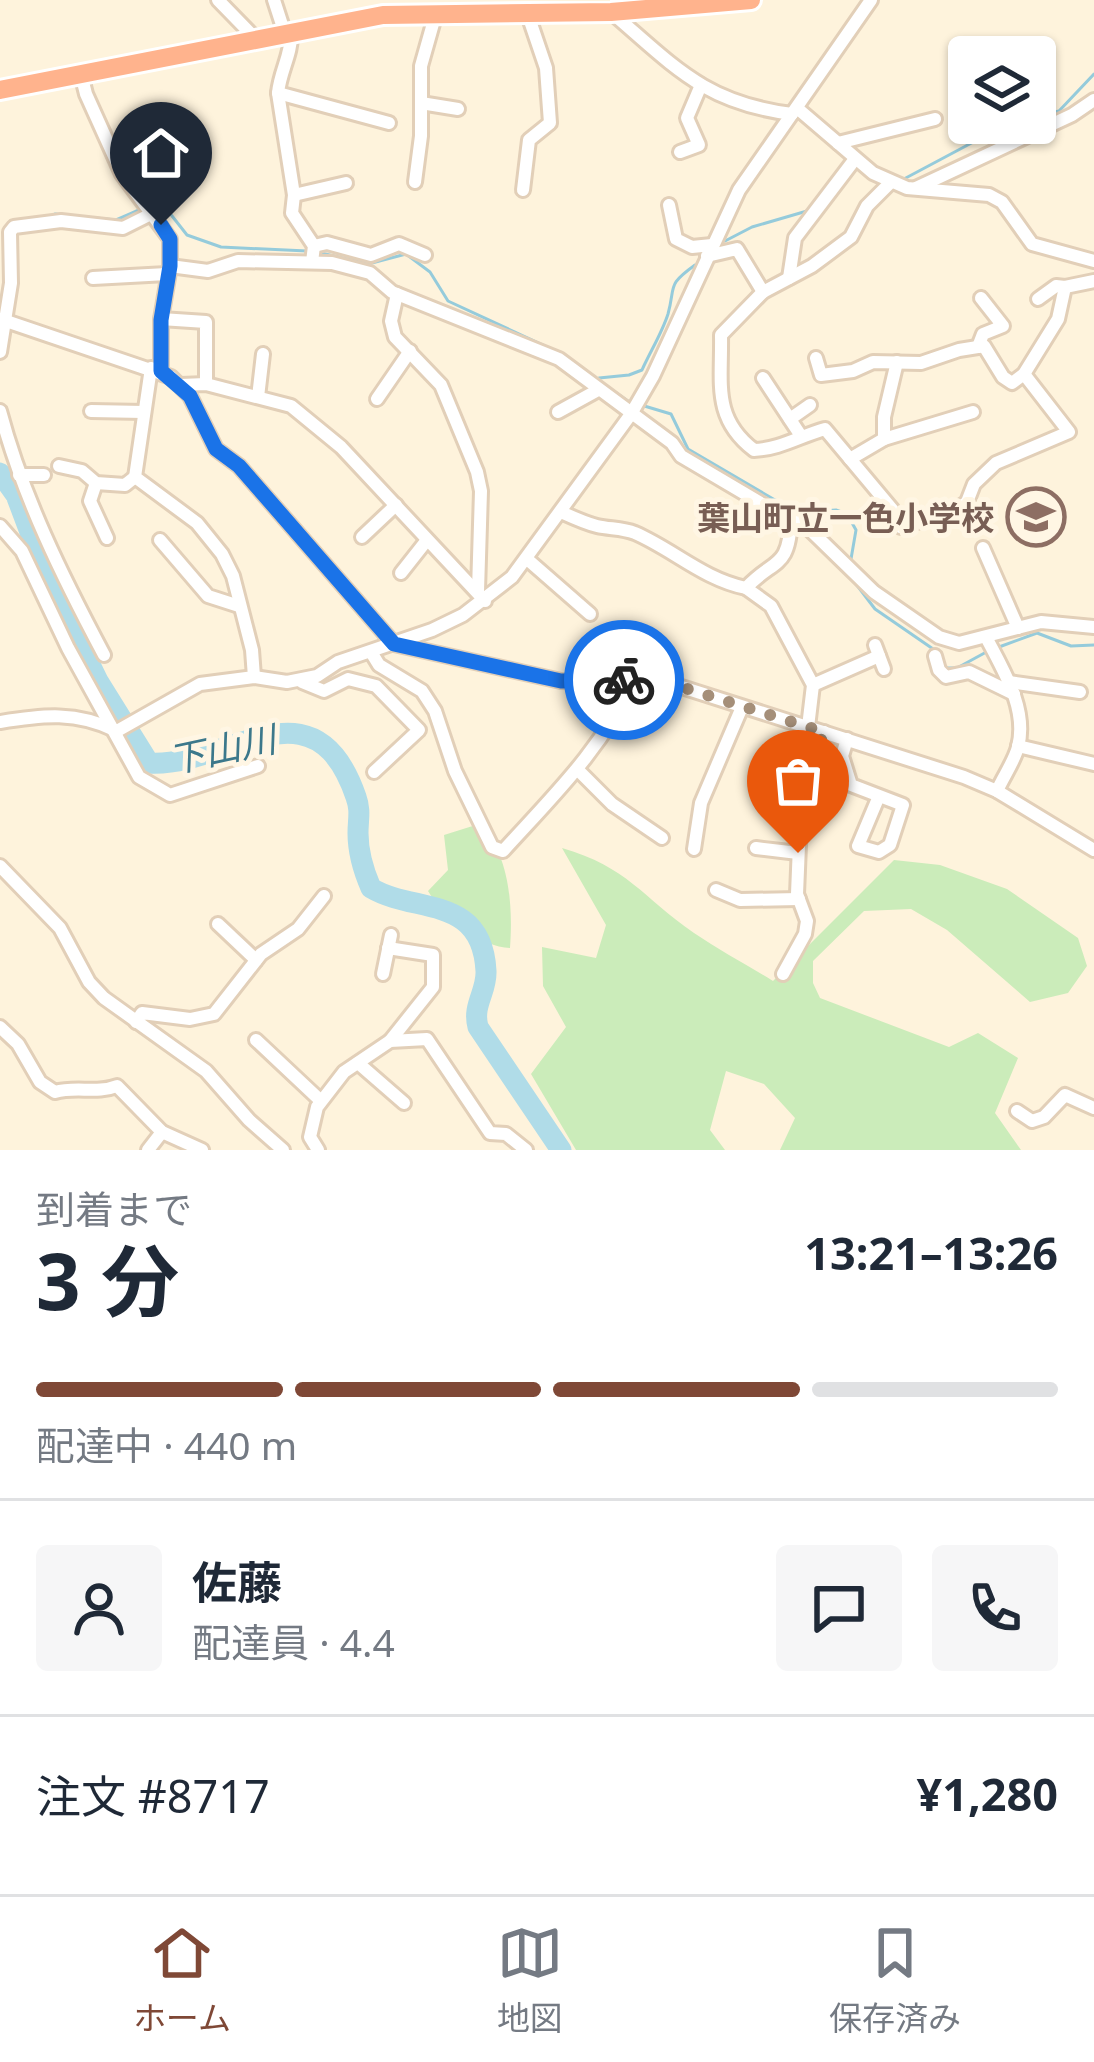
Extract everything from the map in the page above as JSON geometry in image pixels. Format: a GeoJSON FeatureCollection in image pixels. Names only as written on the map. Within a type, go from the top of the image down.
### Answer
{"type":"FeatureCollection","features":[{"type":"Feature","properties":{"kind":"highway"},"geometry":{"type":"LineString","coordinates":[[0,90],[383,15],[752,0]]}},
{"type":"Feature","properties":{"kind":"street"},"geometry":{"type":"LineString","coordinates":[[218,0],[257,40]]}},
{"type":"Feature","properties":{"kind":"street"},"geometry":{"type":"LineString","coordinates":[[274,0],[292,50],[278,93],[294,194],[292,213],[313,253]]}},
{"type":"Feature","properties":{"kind":"street"},"geometry":{"type":"LineString","coordinates":[[301,681],[432,630],[527,559],[634,409],[739,190],[871,0]]}},
{"type":"Feature","properties":{"kind":"street"},"geometry":{"type":"LineString","coordinates":[[601,8],[664,62],[701,85],[749,109],[795,111],[891,182],[915,189],[989,195],[1002,202],[1032,244],[1094,261]]}},
{"type":"Feature","properties":{"kind":"street"},"geometry":{"type":"LineString","coordinates":[[523,190],[529,140],[550,123],[545,68],[527,12]]}},
{"type":"Feature","properties":{"kind":"street"},"geometry":{"type":"LineString","coordinates":[[415,182],[421,66],[436,13]]}},
{"type":"Feature","properties":{"kind":"street"},"geometry":{"type":"LineString","coordinates":[[59,466],[82,471],[96,483],[125,485],[135,477],[169,270],[170,239],[122,174],[81,74]]}},
{"type":"Feature","properties":{"kind":"street"},"geometry":{"type":"LineString","coordinates":[[680,152],[698,145],[687,118],[701,85]]}},
{"type":"Feature","properties":{"kind":"street"},"geometry":{"type":"LineString","coordinates":[[278,93],[388,123]]}},
{"type":"Feature","properties":{"kind":"street"},"geometry":{"type":"LineString","coordinates":[[915,189],[1072,115],[1094,100]]}},
{"type":"Feature","properties":{"kind":"street"},"geometry":{"type":"LineString","coordinates":[[421,103],[458,109]]}},
{"type":"Feature","properties":{"kind":"street"},"geometry":{"type":"LineString","coordinates":[[838,143],[935,119]]}},
{"type":"Feature","properties":{"kind":"street"},"geometry":{"type":"LineString","coordinates":[[789,278],[795,238],[855,159]]}},
{"type":"Feature","properties":{"kind":"street"},"geometry":{"type":"LineString","coordinates":[[891,182],[867,206],[851,237],[763,292],[721,335],[723,404],[735,436],[754,450],[779,449],[826,429],[892,509],[901,527],[956,510],[996,463],[1069,432],[1024,374]]}},
{"type":"Feature","properties":{"kind":"street"},"geometry":{"type":"LineString","coordinates":[[294,194],[346,183]]}},
{"type":"Feature","properties":{"kind":"street"},"geometry":{"type":"LineString","coordinates":[[669,205],[676,239],[719,256],[737,249],[763,292]]}},
{"type":"Feature","properties":{"kind":"street"},"geometry":{"type":"LineString","coordinates":[[0,352],[14,227],[61,221],[114,229],[147,209]]}},
{"type":"Feature","properties":{"kind":"street"},"geometry":{"type":"LineString","coordinates":[[313,253],[326,243],[371,255],[399,244],[425,254]]}},
{"type":"Feature","properties":{"kind":"street"},"geometry":{"type":"LineString","coordinates":[[93,278],[208,271],[238,260],[313,253],[370,273],[397,294],[548,353],[598,390],[634,409],[682,456],[802,522],[874,592],[939,637],[990,645],[1018,628],[1051,621],[1094,627]]}},
{"type":"Feature","properties":{"kind":"street"},"geometry":{"type":"LineString","coordinates":[[1038,299],[1049,290],[1094,281]]}},
{"type":"Feature","properties":{"kind":"street"},"geometry":{"type":"LineString","coordinates":[[815,358],[821,375],[853,371],[873,362],[921,363],[978,346],[988,350],[1003,377],[1012,382],[1024,374],[1058,319],[1065,287]]}},
{"type":"Feature","properties":{"kind":"street"},"geometry":{"type":"LineString","coordinates":[[397,294],[392,329],[441,385],[477,472],[482,597]]}},
{"type":"Feature","properties":{"kind":"street"},"geometry":{"type":"LineString","coordinates":[[978,346],[983,334],[1003,326],[981,298]]}},
{"type":"Feature","properties":{"kind":"street"},"geometry":{"type":"LineString","coordinates":[[2,320],[156,369],[181,385],[216,449],[239,466],[394,644],[561,681],[669,683],[997,791],[1094,850]]}},
{"type":"Feature","properties":{"kind":"street"},"geometry":{"type":"LineString","coordinates":[[161,320],[206,322],[206,384]]}},
{"type":"Feature","properties":{"kind":"street"},"geometry":{"type":"LineString","coordinates":[[376,399],[410,351]]}},
{"type":"Feature","properties":{"kind":"street"},"geometry":{"type":"LineString","coordinates":[[258,397],[263,354]]}},
{"type":"Feature","properties":{"kind":"street"},"geometry":{"type":"LineString","coordinates":[[884,439],[884,417],[897,362]]}},
{"type":"Feature","properties":{"kind":"street"},"geometry":{"type":"LineString","coordinates":[[763,378],[801,436]]}},
{"type":"Feature","properties":{"kind":"street"},"geometry":{"type":"LineString","coordinates":[[181,385],[206,384],[291,406],[341,447],[482,597]]}},
{"type":"Feature","properties":{"kind":"street"},"geometry":{"type":"LineString","coordinates":[[558,412],[598,390]]}},
{"type":"Feature","properties":{"kind":"street"},"geometry":{"type":"LineString","coordinates":[[790,419],[810,405]]}},
{"type":"Feature","properties":{"kind":"street"},"geometry":{"type":"LineString","coordinates":[[0,411],[20,476],[65,582],[104,655]]}},
{"type":"Feature","properties":{"kind":"street"},"geometry":{"type":"LineString","coordinates":[[91,411],[143,412]]}},
{"type":"Feature","properties":{"kind":"street"},"geometry":{"type":"LineString","coordinates":[[850,459],[884,439],[973,412]]}},
{"type":"Feature","properties":{"kind":"street"},"geometry":{"type":"LineString","coordinates":[[20,476],[44,475]]}},
{"type":"Feature","properties":{"kind":"street"},"geometry":{"type":"LineString","coordinates":[[135,477],[213,539],[233,576],[254,677]]}},
{"type":"Feature","properties":{"kind":"street"},"geometry":{"type":"LineString","coordinates":[[96,483],[90,501],[107,538]]}},
{"type":"Feature","properties":{"kind":"street"},"geometry":{"type":"LineString","coordinates":[[362,537],[396,505]]}},
{"type":"Feature","properties":{"kind":"street"},"geometry":{"type":"LineString","coordinates":[[561,512],[594,526],[627,530],[668,548],[691,567],[722,583],[746,588],[771,606],[812,685],[808,727]]}},
{"type":"Feature","properties":{"kind":"street"},"geometry":{"type":"LineString","coordinates":[[746,588],[776,568],[790,545],[791,519]]}},
{"type":"Feature","properties":{"kind":"street"},"geometry":{"type":"LineString","coordinates":[[0,526],[22,551],[139,777],[170,795],[258,766]]}},
{"type":"Feature","properties":{"kind":"street"},"geometry":{"type":"LineString","coordinates":[[160,540],[208,596],[239,606]]}},
{"type":"Feature","properties":{"kind":"street"},"geometry":{"type":"LineString","coordinates":[[401,573],[427,540]]}},
{"type":"Feature","properties":{"kind":"street"},"geometry":{"type":"LineString","coordinates":[[983,548],[1018,628]]}},
{"type":"Feature","properties":{"kind":"street"},"geometry":{"type":"LineString","coordinates":[[527,559],[590,614]]}},
{"type":"Feature","properties":{"kind":"street"},"geometry":{"type":"LineString","coordinates":[[990,645],[1019,716],[1018,746],[997,791]]}},
{"type":"Feature","properties":{"kind":"street"},"geometry":{"type":"LineString","coordinates":[[371,652],[379,665],[422,691],[435,711],[455,771],[492,848],[503,850],[578,770],[617,717],[633,680]]}},
{"type":"Feature","properties":{"kind":"street"},"geometry":{"type":"LineString","coordinates":[[812,685],[879,656]]}},
{"type":"Feature","properties":{"kind":"street"},"geometry":{"type":"LineString","coordinates":[[935,656],[946,676],[969,672],[1011,688],[1080,692]]}},
{"type":"Feature","properties":{"kind":"street"},"geometry":{"type":"LineString","coordinates":[[0,722],[54,714],[114,729],[200,685],[254,677],[301,681],[324,691],[348,679],[376,686],[419,730],[374,772]]}},
{"type":"Feature","properties":{"kind":"street"},"geometry":{"type":"LineString","coordinates":[[694,849],[701,802],[742,707]]}},
{"type":"Feature","properties":{"kind":"street"},"geometry":{"type":"LineString","coordinates":[[783,974],[806,934],[799,899],[801,796],[824,732]]}},
{"type":"Feature","properties":{"kind":"street"},"geometry":{"type":"LineString","coordinates":[[847,739],[842,756],[851,785],[904,805],[890,844],[879,852],[858,846],[879,796]]}},
{"type":"Feature","properties":{"kind":"street"},"geometry":{"type":"LineString","coordinates":[[1018,746],[1094,764]]}},
{"type":"Feature","properties":{"kind":"street"},"geometry":{"type":"LineString","coordinates":[[578,770],[612,804],[662,838]]}},
{"type":"Feature","properties":{"kind":"street"},"geometry":{"type":"LineString","coordinates":[[756,848],[798,853]]}},
{"type":"Feature","properties":{"kind":"street"},"geometry":{"type":"LineString","coordinates":[[2,870],[60,928],[89,982],[206,1071],[283,1150]]}},
{"type":"Feature","properties":{"kind":"street"},"geometry":{"type":"LineString","coordinates":[[716,890],[740,900],[799,899]]}},
{"type":"Feature","properties":{"kind":"street"},"geometry":{"type":"LineString","coordinates":[[136,1022],[142,1013],[190,1019],[214,1014],[256,960],[298,929],[324,896]]}},
{"type":"Feature","properties":{"kind":"street"},"geometry":{"type":"LineString","coordinates":[[218,924],[256,960]]}},
{"type":"Feature","properties":{"kind":"street"},"geometry":{"type":"LineString","coordinates":[[318,1150],[310,1137],[321,1101],[344,1072],[390,1041],[433,987],[433,955],[390,941],[383,974]]}},
{"type":"Feature","properties":{"kind":"street"},"geometry":{"type":"LineString","coordinates":[[0,1027],[18,1044],[40,1082],[55,1092],[117,1086],[162,1132],[202,1150]]}},
{"type":"Feature","properties":{"kind":"street"},"geometry":{"type":"LineString","coordinates":[[390,1041],[428,1039],[490,1133],[506,1134],[526,1150]]}},
{"type":"Feature","properties":{"kind":"street"},"geometry":{"type":"LineString","coordinates":[[256,1040],[321,1101]]}},
{"type":"Feature","properties":{"kind":"street"},"geometry":{"type":"LineString","coordinates":[[358,1063],[404,1103]]}},
{"type":"Feature","properties":{"kind":"street"},"geometry":{"type":"LineString","coordinates":[[1017,1111],[1032,1121],[1044,1118],[1065,1095],[1094,1108]]}},
{"type":"Feature","properties":{"kind":"street"},"geometry":{"type":"LineString","coordinates":[[148,1150],[162,1132]]}},
{"type":"Feature","properties":{"kind":"green space"},"geometry":{"type":"Polygon","coordinates":[[[479,824],[503,865],[510,898],[510,948],[487,942],[464,928],[428,891],[448,870],[444,835],[479,824]]]}},
{"type":"Feature","properties":{"kind":"green space"},"geometry":{"type":"Polygon","coordinates":[[[562,848],[619,874],[694,933],[773,981],[894,860],[940,865],[1007,889],[1078,938],[1087,966],[1068,993],[1030,1002],[947,930],[911,909],[864,911],[813,961],[813,983],[820,998],[949,1047],[978,1033],[1018,1058],[995,1113],[1021,1150],[780,1150],[795,1118],[764,1084],[726,1071],[710,1130],[725,1150],[576,1150],[531,1074],[566,1027],[543,986],[542,947],[596,958],[606,925],[562,848]]]}},
{"type":"Feature","properties":{"kind":"waterway"},"geometry":{"type":"LineString","coordinates":[[1056,112],[1094,74]]}},
{"type":"Feature","properties":{"kind":"waterway"},"geometry":{"type":"LineString","coordinates":[[902,180],[970,144]]}},
{"type":"Feature","properties":{"kind":"waterway"},"geometry":{"type":"LineString","coordinates":[[153,206],[165,207],[187,235],[221,247],[307,251]]}},
{"type":"Feature","properties":{"kind":"waterway"},"geometry":{"type":"LineString","coordinates":[[55,214],[116,220],[139,210]]}},
{"type":"Feature","properties":{"kind":"waterway"},"geometry":{"type":"LineString","coordinates":[[725,241],[752,227],[807,211]]}},
{"type":"Feature","properties":{"kind":"waterway"},"geometry":{"type":"LineString","coordinates":[[317,252],[368,264],[406,254],[430,272],[448,301],[558,352]]}},
{"type":"Feature","properties":{"kind":"waterway"},"geometry":{"type":"LineString","coordinates":[[599,378],[642,370],[665,321],[676,282],[695,265]]}},
{"type":"Feature","properties":{"kind":"waterway"},"geometry":{"type":"LineString","coordinates":[[595,378],[632,404]]}},
{"type":"Feature","properties":{"kind":"waterway"},"geometry":{"type":"LineString","coordinates":[[641,405],[671,414],[688,449],[775,500],[806,512],[847,514],[856,530],[851,559]]}},
{"type":"Feature","properties":{"kind":"waterway","name":"下山川"},"geometry":{"type":"LineString","coordinates":[[0,473],[16,495],[45,572],[98,681],[149,763],[179,761],[266,736],[293,734],[317,741],[338,760],[358,802],[359,847],[371,888],[443,910],[473,929],[486,971],[478,1027],[561,1150]]}},
{"type":"Feature","properties":{"kind":"waterway"},"geometry":{"type":"LineString","coordinates":[[853,580],[875,609],[936,651]]}},
{"type":"Feature","properties":{"kind":"waterway"},"geometry":{"type":"LineString","coordinates":[[999,647],[1037,633],[1071,646],[1094,645]]}},
{"type":"Feature","properties":{"kind":"waterway"},"geometry":{"type":"LineString","coordinates":[[945,668],[957,668],[990,650]]}},
{"type":"Feature","properties":{"kind":"way so far"},"geometry":{"type":"LineString","coordinates":[[624,680],[669,683],[824,732],[801,796],[798,853]]}},
{"type":"Feature","properties":{"kind":"place","name":"葉山町立一色小学校"},"geometry":{"type":"Point","coordinates":[1036,517]}},
{"type":"Feature","properties":{"kind":"route"},"geometry":{"type":"LineString","coordinates":[[161,225],[170,239],[170,266],[161,320],[161,371],[190,396],[216,449],[239,466],[394,644],[561,681],[624,680]]}}]}
